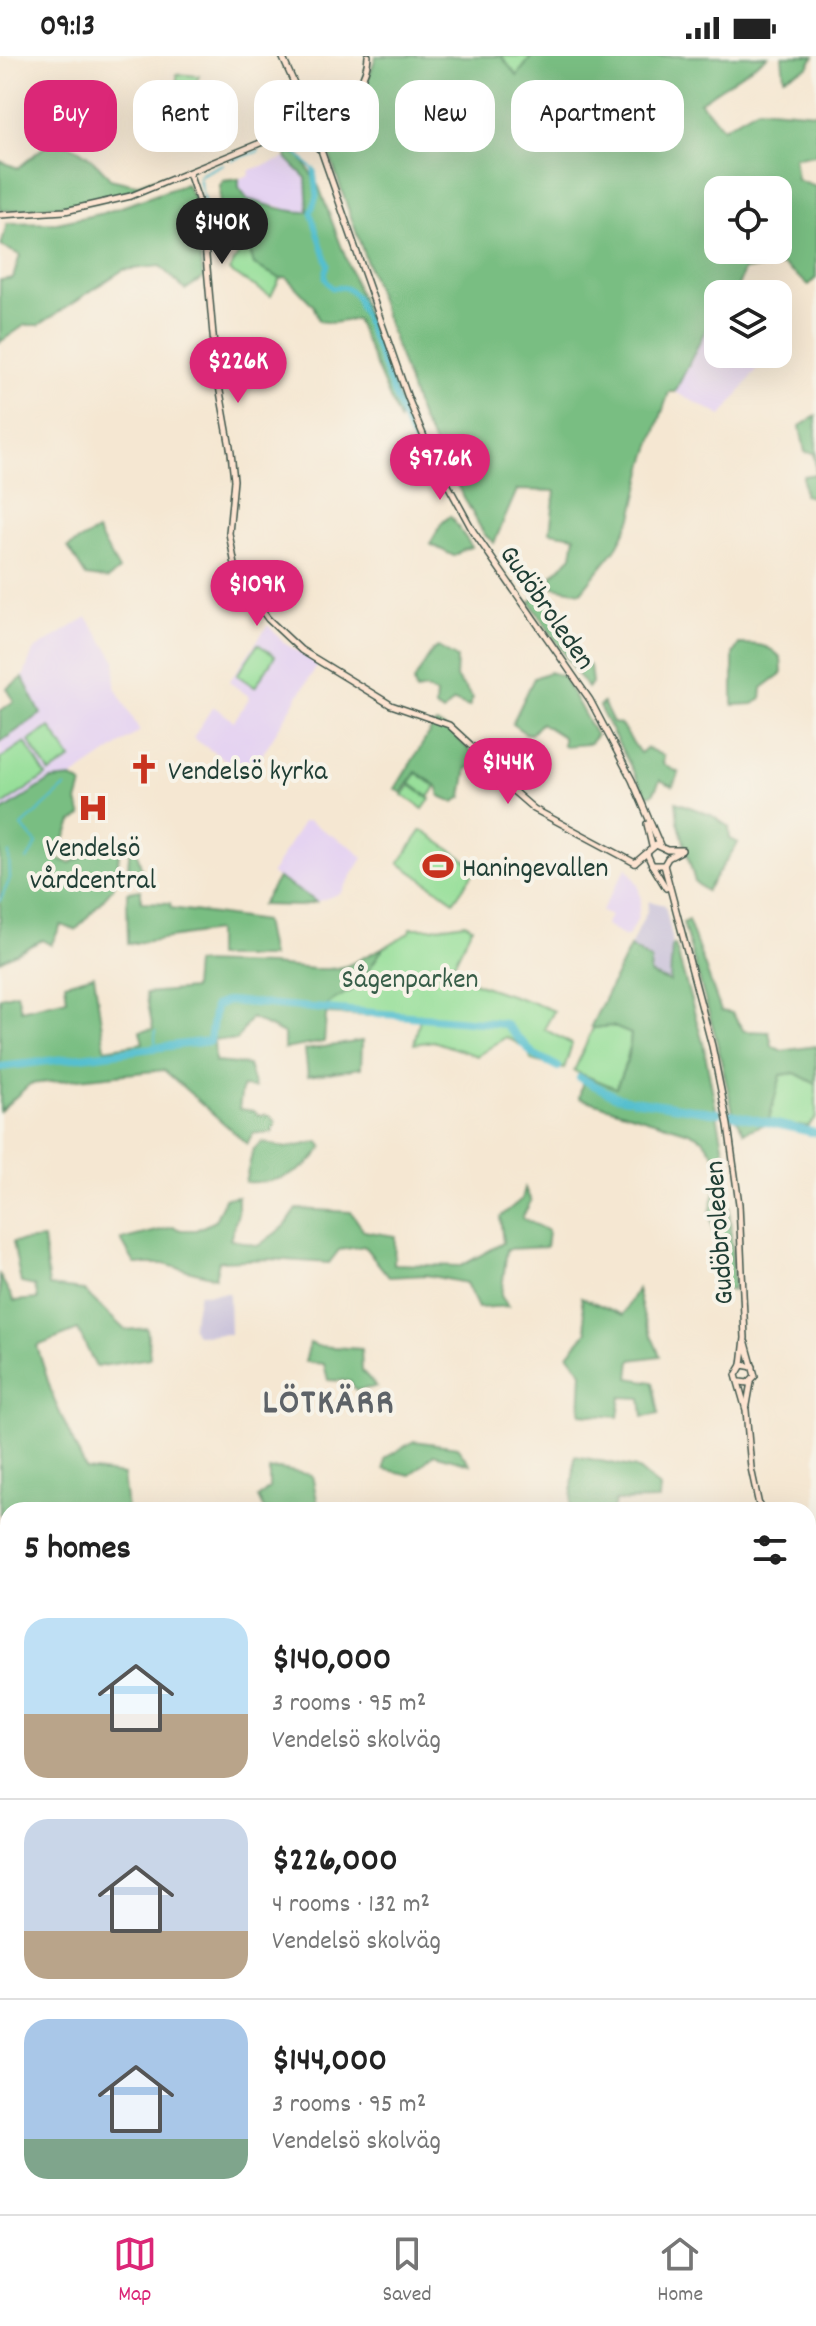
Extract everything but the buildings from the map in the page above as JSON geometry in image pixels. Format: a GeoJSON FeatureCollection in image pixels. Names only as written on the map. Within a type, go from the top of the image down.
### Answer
{"type":"FeatureCollection","features":[{"type":"Feature","properties":{"kind":"main road"},"geometry":{"type":"LineString","coordinates":[[282,56],[293,80]]}},
{"type":"Feature","properties":{"kind":"main road"},"geometry":{"type":"LineString","coordinates":[[362,80],[368,56]]}},
{"type":"Feature","properties":{"kind":"main road"},"geometry":{"type":"LineString","coordinates":[[0,215],[65,211],[131,196],[254,146]]}},
{"type":"Feature","properties":{"kind":"main road","name":"Gudöbroleden"},"geometry":{"type":"LineString","coordinates":[[322,153],[408,398],[434,461],[473,531],[590,700],[632,780],[660,845]]}},
{"type":"Feature","properties":{"kind":"main road"},"geometry":{"type":"LineString","coordinates":[[189,173],[202,211],[216,369],[231,453],[234,480],[229,533],[237,576],[268,619],[301,650],[391,705],[449,725],[504,783],[534,809],[635,863],[664,865],[668,858],[682,850],[652,846],[635,863]]}},
{"type":"Feature","properties":{"kind":"main road","name":"Gudöbroleden"},"geometry":{"type":"LineString","coordinates":[[645,811],[652,846]]}},
{"type":"Feature","properties":{"kind":"main road"},"geometry":{"type":"LineString","coordinates":[[667,850],[668,858]]}},
{"type":"Feature","properties":{"kind":"main road"},"geometry":{"type":"LineString","coordinates":[[647,854],[651,864]]}},
{"type":"Feature","properties":{"kind":"main road","name":"Gudöbroleden"},"geometry":{"type":"LineString","coordinates":[[651,864],[669,894]]}},
{"type":"Feature","properties":{"kind":"main road","name":"Gudöbroleden"},"geometry":{"type":"LineString","coordinates":[[664,865],[669,894],[712,1046],[728,1125],[739,1204],[745,1338],[742,1365]]}},
{"type":"Feature","properties":{"kind":"main road","name":"Gudöbroleden"},"geometry":{"type":"LineString","coordinates":[[745,1338],[753,1367]]}},
{"type":"Feature","properties":{"kind":"main road"},"geometry":{"type":"LineString","coordinates":[[746,1410],[751,1382],[756,1373],[753,1367],[742,1365],[736,1371],[746,1410],[751,1468],[758,1502]]}},
{"type":"Feature","properties":{"kind":"main road"},"geometry":{"type":"LineString","coordinates":[[739,1381],[744,1384],[751,1382]]}},
{"type":"Feature","properties":{"kind":"shaded area"},"geometry":{"type":"Polygon","coordinates":[[[286,158],[306,178],[308,212],[288,212],[281,207],[248,200],[239,188],[239,179],[249,175],[250,170],[286,158]]]}},
{"type":"Feature","properties":{"kind":"shaded area"},"geometry":{"type":"Polygon","coordinates":[[[704,335],[704,368],[758,368],[722,416],[675,392],[704,335]]]}},
{"type":"Feature","properties":{"kind":"shaded area"},"geometry":{"type":"Polygon","coordinates":[[[87,617],[116,661],[115,687],[140,731],[71,778],[51,780],[0,813],[0,742],[41,713],[23,678],[33,651],[87,617]]]}},
{"type":"Feature","properties":{"kind":"shaded area"},"geometry":{"type":"Polygon","coordinates":[[[268,625],[284,643],[318,664],[249,776],[193,738],[213,706],[234,721],[250,697],[229,682],[268,625]]]}},
{"type":"Feature","properties":{"kind":"shaded area"},"geometry":{"type":"Polygon","coordinates":[[[308,821],[353,848],[363,858],[341,893],[316,902],[271,874],[303,822],[308,821]]]}},
{"type":"Feature","properties":{"kind":"shaded area"},"geometry":{"type":"Polygon","coordinates":[[[627,867],[638,885],[641,900],[637,920],[627,938],[605,925],[610,916],[601,911],[627,867]]]}},
{"type":"Feature","properties":{"kind":"shaded area"},"geometry":{"type":"Polygon","coordinates":[[[649,901],[665,905],[672,938],[671,983],[650,974],[651,960],[630,947],[649,901]]]}},
{"type":"Feature","properties":{"kind":"shaded area"},"geometry":{"type":"Polygon","coordinates":[[[229,1293],[230,1334],[196,1335],[192,1327],[199,1294],[229,1293]]]}},
{"type":"Feature","properties":{"kind":"green space"},"geometry":{"type":"Polygon","coordinates":[[[376,56],[501,56],[517,76],[532,56],[768,56],[700,102],[723,128],[758,108],[816,113],[816,155],[794,157],[797,180],[816,187],[816,278],[809,285],[783,265],[744,270],[740,280],[704,280],[704,333],[675,392],[669,392],[645,463],[632,518],[615,550],[581,592],[553,587],[552,576],[572,556],[575,536],[550,532],[555,491],[517,490],[494,543],[484,534],[422,421],[328,152],[379,152],[379,80],[368,80],[376,56]]]}},
{"type":"Feature","properties":{"kind":"green space"},"geometry":{"type":"Polygon","coordinates":[[[501,56],[532,56],[517,76],[501,56]]]}},
{"type":"Feature","properties":{"kind":"green space"},"geometry":{"type":"Polygon","coordinates":[[[782,56],[814,56],[808,67],[784,77],[782,56]]]}},
{"type":"Feature","properties":{"kind":"green space"},"geometry":{"type":"Polygon","coordinates":[[[177,74],[199,76],[197,80],[177,80],[177,74]]]}},
{"type":"Feature","properties":{"kind":"green space"},"geometry":{"type":"Polygon","coordinates":[[[38,152],[81,152],[110,179],[136,185],[163,176],[163,179],[99,202],[0,211],[0,161],[18,168],[38,152]]]}},
{"type":"Feature","properties":{"kind":"green space"},"geometry":{"type":"Polygon","coordinates":[[[287,152],[300,155],[319,187],[401,405],[399,420],[356,319],[333,323],[319,321],[313,305],[286,277],[280,278],[254,265],[239,228],[219,214],[220,186],[223,181],[239,179],[239,188],[248,200],[308,212],[306,178],[286,158],[287,152]]]}},
{"type":"Feature","properties":{"kind":"green space"},"geometry":{"type":"Polygon","coordinates":[[[186,184],[196,202],[199,219],[190,223],[199,243],[203,278],[185,290],[160,266],[123,270],[39,325],[25,325],[0,342],[0,280],[13,278],[20,255],[1,246],[7,224],[57,223],[104,213],[186,184]]]}},
{"type":"Feature","properties":{"kind":"green space"},"geometry":{"type":"Polygon","coordinates":[[[228,217],[245,231],[254,265],[280,278],[271,296],[229,271],[239,253],[229,246],[228,217]]]}},
{"type":"Feature","properties":{"kind":"green space"},"geometry":{"type":"Polygon","coordinates":[[[816,416],[816,472],[814,453],[805,452],[800,426],[816,416]]]}},
{"type":"Feature","properties":{"kind":"green space"},"geometry":{"type":"Polygon","coordinates":[[[816,474],[816,498],[804,495],[803,476],[816,474]]]}},
{"type":"Feature","properties":{"kind":"green space"},"geometry":{"type":"Polygon","coordinates":[[[450,516],[472,547],[454,556],[430,544],[442,523],[450,516]]]}},
{"type":"Feature","properties":{"kind":"green space"},"geometry":{"type":"Polygon","coordinates":[[[97,531],[119,570],[108,579],[86,576],[68,547],[97,531]]]}},
{"type":"Feature","properties":{"kind":"green space"},"geometry":{"type":"Polygon","coordinates":[[[540,593],[551,596],[554,607],[552,619],[561,625],[579,662],[590,666],[592,683],[587,688],[530,602],[540,593]]]}},
{"type":"Feature","properties":{"kind":"green space"},"geometry":{"type":"Polygon","coordinates":[[[258,644],[275,656],[255,687],[237,675],[258,644]]]}},
{"type":"Feature","properties":{"kind":"green space"},"geometry":{"type":"Polygon","coordinates":[[[739,644],[767,647],[781,658],[782,673],[762,688],[761,699],[753,704],[733,705],[733,654],[739,644]]]}},
{"type":"Feature","properties":{"kind":"green space"},"geometry":{"type":"Polygon","coordinates":[[[438,647],[457,658],[456,678],[473,698],[469,707],[454,701],[443,712],[435,707],[436,694],[425,689],[416,691],[414,681],[432,651],[438,647]]]}},
{"type":"Feature","properties":{"kind":"green space"},"geometry":{"type":"Polygon","coordinates":[[[549,672],[563,676],[596,736],[589,744],[563,746],[563,737],[541,723],[531,734],[512,724],[534,678],[549,672]]]}},
{"type":"Feature","properties":{"kind":"green space"},"geometry":{"type":"Polygon","coordinates":[[[23,678],[41,714],[0,742],[0,711],[14,701],[7,688],[23,678]]]}},
{"type":"Feature","properties":{"kind":"green space"},"geometry":{"type":"Polygon","coordinates":[[[603,703],[613,723],[620,724],[640,753],[647,748],[664,756],[663,764],[679,773],[673,786],[660,780],[653,794],[646,795],[599,707],[603,703]]]}},
{"type":"Feature","properties":{"kind":"green space"},"geometry":{"type":"Polygon","coordinates":[[[438,724],[453,733],[483,765],[467,768],[462,797],[454,802],[440,796],[437,786],[416,772],[402,793],[395,789],[434,725],[438,724]]]}},
{"type":"Feature","properties":{"kind":"green space"},"geometry":{"type":"Polygon","coordinates":[[[50,727],[71,759],[50,773],[29,741],[50,727]]]}},
{"type":"Feature","properties":{"kind":"green space"},"geometry":{"type":"Polygon","coordinates":[[[25,742],[46,776],[0,807],[0,759],[25,742]]]}},
{"type":"Feature","properties":{"kind":"green space"},"geometry":{"type":"Polygon","coordinates":[[[417,773],[436,787],[429,797],[410,783],[417,773]]]}},
{"type":"Feature","properties":{"kind":"green space"},"geometry":{"type":"Polygon","coordinates":[[[71,778],[82,784],[77,802],[82,816],[72,822],[57,858],[70,863],[120,839],[117,877],[113,888],[76,930],[61,925],[51,945],[42,940],[0,961],[0,813],[51,780],[71,778]]]}},
{"type":"Feature","properties":{"kind":"green space"},"geometry":{"type":"Polygon","coordinates":[[[410,785],[430,799],[423,809],[403,795],[410,785]]]}},
{"type":"Feature","properties":{"kind":"green space"},"geometry":{"type":"Polygon","coordinates":[[[676,802],[711,815],[729,827],[730,839],[738,843],[706,891],[695,882],[678,821],[676,802]]]}},
{"type":"Feature","properties":{"kind":"green space","name":"Haningevallen"},"geometry":{"type":"Polygon","coordinates":[[[422,830],[477,868],[454,901],[399,863],[422,830]]]}},
{"type":"Feature","properties":{"kind":"green space"},"geometry":{"type":"Polygon","coordinates":[[[130,844],[135,846],[144,877],[127,880],[130,844]]]}},
{"type":"Feature","properties":{"kind":"green space"},"geometry":{"type":"Polygon","coordinates":[[[278,878],[316,902],[300,906],[261,905],[278,878]]]}},
{"type":"Feature","properties":{"kind":"green space"},"geometry":{"type":"Polygon","coordinates":[[[141,890],[141,902],[170,903],[171,908],[264,921],[271,957],[216,957],[216,931],[128,944],[127,892],[141,890]]]}},
{"type":"Feature","properties":{"kind":"green space"},"geometry":{"type":"Polygon","coordinates":[[[688,920],[721,1011],[732,1013],[744,1031],[769,1032],[772,1046],[782,1051],[816,1046],[816,1084],[795,1073],[781,1075],[768,1123],[744,1132],[733,1112],[716,1038],[683,923],[688,920]]]}},
{"type":"Feature","properties":{"kind":"green space","name":"Sågenparken"},"geometry":{"type":"Polygon","coordinates":[[[465,923],[472,927],[450,972],[554,1011],[544,1029],[572,1044],[564,1069],[531,1060],[528,1049],[506,1037],[477,1056],[433,1041],[414,1044],[420,1018],[326,1014],[328,969],[350,965],[371,955],[410,932],[411,928],[465,923]]]}},
{"type":"Feature","properties":{"kind":"green space"},"geometry":{"type":"Polygon","coordinates":[[[675,945],[703,1043],[725,1155],[715,1156],[703,1139],[689,1132],[579,1098],[584,1075],[616,1088],[629,1056],[631,1034],[612,1026],[591,1026],[630,947],[651,960],[650,974],[670,982],[672,946],[675,945]]]}},
{"type":"Feature","properties":{"kind":"green space"},"geometry":{"type":"Polygon","coordinates":[[[384,947],[358,986],[327,1004],[324,1042],[284,1049],[284,1034],[251,1018],[236,1041],[214,1039],[215,1062],[248,1065],[255,1088],[242,1087],[239,1109],[269,1115],[276,1123],[271,1133],[253,1133],[247,1144],[164,1070],[30,1084],[0,1111],[0,997],[17,993],[21,1010],[67,999],[65,983],[94,975],[105,1049],[143,1043],[140,1031],[153,1029],[146,993],[193,989],[195,963],[341,969],[384,947]]]}},
{"type":"Feature","properties":{"kind":"green space"},"geometry":{"type":"Polygon","coordinates":[[[612,1026],[631,1034],[628,1055],[616,1089],[574,1071],[593,1028],[612,1026]]]}},
{"type":"Feature","properties":{"kind":"green space"},"geometry":{"type":"Polygon","coordinates":[[[362,1041],[361,1068],[308,1076],[305,1050],[362,1041]]]}},
{"type":"Feature","properties":{"kind":"green space"},"geometry":{"type":"Polygon","coordinates":[[[795,1073],[816,1084],[816,1117],[808,1126],[768,1123],[781,1075],[795,1073]]]}},
{"type":"Feature","properties":{"kind":"green space"},"geometry":{"type":"Polygon","coordinates":[[[262,1142],[286,1148],[319,1142],[323,1147],[308,1164],[289,1175],[267,1181],[245,1182],[253,1150],[262,1142]]]}},
{"type":"Feature","properties":{"kind":"green space"},"geometry":{"type":"Polygon","coordinates":[[[718,1177],[725,1177],[728,1186],[732,1291],[726,1289],[721,1275],[710,1213],[718,1177]]]}},
{"type":"Feature","properties":{"kind":"green space"},"geometry":{"type":"Polygon","coordinates":[[[525,1188],[531,1201],[522,1218],[548,1231],[546,1247],[507,1249],[501,1296],[508,1306],[478,1308],[466,1283],[426,1275],[389,1277],[364,1246],[339,1250],[329,1263],[270,1259],[219,1261],[215,1277],[163,1264],[135,1264],[121,1240],[173,1227],[196,1230],[215,1221],[225,1198],[238,1196],[238,1213],[230,1239],[258,1246],[285,1226],[297,1209],[351,1212],[364,1231],[395,1236],[394,1264],[461,1266],[503,1243],[500,1217],[522,1199],[525,1188]]]}},
{"type":"Feature","properties":{"kind":"green space"},"geometry":{"type":"Polygon","coordinates":[[[43,1239],[49,1286],[83,1290],[125,1330],[147,1328],[150,1358],[96,1367],[78,1330],[37,1346],[54,1400],[86,1470],[123,1475],[126,1502],[0,1502],[0,1276],[14,1301],[38,1299],[35,1286],[21,1283],[13,1242],[43,1239]]]}},
{"type":"Feature","properties":{"kind":"green space"},"geometry":{"type":"Polygon","coordinates":[[[637,1289],[644,1318],[660,1356],[631,1360],[629,1378],[653,1382],[659,1414],[643,1417],[641,1398],[621,1397],[618,1417],[580,1414],[582,1372],[568,1354],[587,1332],[581,1297],[623,1315],[637,1289]]]}},
{"type":"Feature","properties":{"kind":"green space"},"geometry":{"type":"Polygon","coordinates":[[[310,1343],[361,1349],[362,1371],[377,1387],[356,1390],[350,1381],[328,1380],[324,1364],[305,1362],[310,1343]]]}},
{"type":"Feature","properties":{"kind":"green space"},"geometry":{"type":"Polygon","coordinates":[[[414,1441],[457,1447],[470,1464],[434,1454],[411,1475],[384,1469],[385,1458],[414,1441]]]}},
{"type":"Feature","properties":{"kind":"green space"},"geometry":{"type":"Polygon","coordinates":[[[575,1456],[636,1468],[660,1488],[659,1500],[571,1502],[575,1456]]]}},
{"type":"Feature","properties":{"kind":"green space"},"geometry":{"type":"Polygon","coordinates":[[[269,1470],[312,1475],[317,1502],[260,1502],[258,1498],[269,1488],[269,1470]]]}},
{"type":"Feature","properties":{"kind":"waterway"},"geometry":{"type":"LineString","coordinates":[[232,160],[256,152]]}},
{"type":"Feature","properties":{"kind":"waterway"},"geometry":{"type":"LineString","coordinates":[[295,152],[314,170]]}},
{"type":"Feature","properties":{"kind":"waterway"},"geometry":{"type":"LineString","coordinates":[[207,216],[199,178],[223,164]]}},
{"type":"Feature","properties":{"kind":"waterway"},"geometry":{"type":"LineString","coordinates":[[314,170],[317,196],[311,213],[328,265],[326,280],[332,288],[346,288],[356,297],[407,429],[440,491]]}},
{"type":"Feature","properties":{"kind":"waterway"},"geometry":{"type":"LineString","coordinates":[[27,860],[37,844],[22,826],[65,787]]}},
{"type":"Feature","properties":{"kind":"waterway"},"geometry":{"type":"LineString","coordinates":[[0,901],[10,879],[9,853]]}},
{"type":"Feature","properties":{"kind":"waterway"},"geometry":{"type":"LineString","coordinates":[[0,1067],[210,1041],[215,1006],[228,1001],[505,1024],[533,1054],[558,1067]]}},
{"type":"Feature","properties":{"kind":"waterway"},"geometry":{"type":"LineString","coordinates":[[155,1036],[156,1031]]}},
{"type":"Feature","properties":{"kind":"waterway"},"geometry":{"type":"LineString","coordinates":[[155,1038],[156,1048]]}},
{"type":"Feature","properties":{"kind":"waterway"},"geometry":{"type":"LineString","coordinates":[[580,1078],[627,1099]]}},
{"type":"Feature","properties":{"kind":"waterway"},"geometry":{"type":"LineString","coordinates":[[633,1100],[718,1113]]}},
{"type":"Feature","properties":{"kind":"waterway"},"geometry":{"type":"LineString","coordinates":[[730,1114],[816,1133]]}},
{"type":"Feature","properties":{"kind":"place","name":"Vendelsö kyrka"},"geometry":{"type":"Point","coordinates":[144,769]}},
{"type":"Feature","properties":{"kind":"place","name":"Vendelsö vårdcentral"},"geometry":{"type":"Point","coordinates":[93,808]}},
{"type":"Feature","properties":{"kind":"place","name":"Haningevallen"},"geometry":{"type":"Point","coordinates":[438,866]}},
{"type":"Feature","properties":{"kind":"district","name":"LÖTKÄRR"},"geometry":{"type":"Point","coordinates":[329,1399]}}]}
